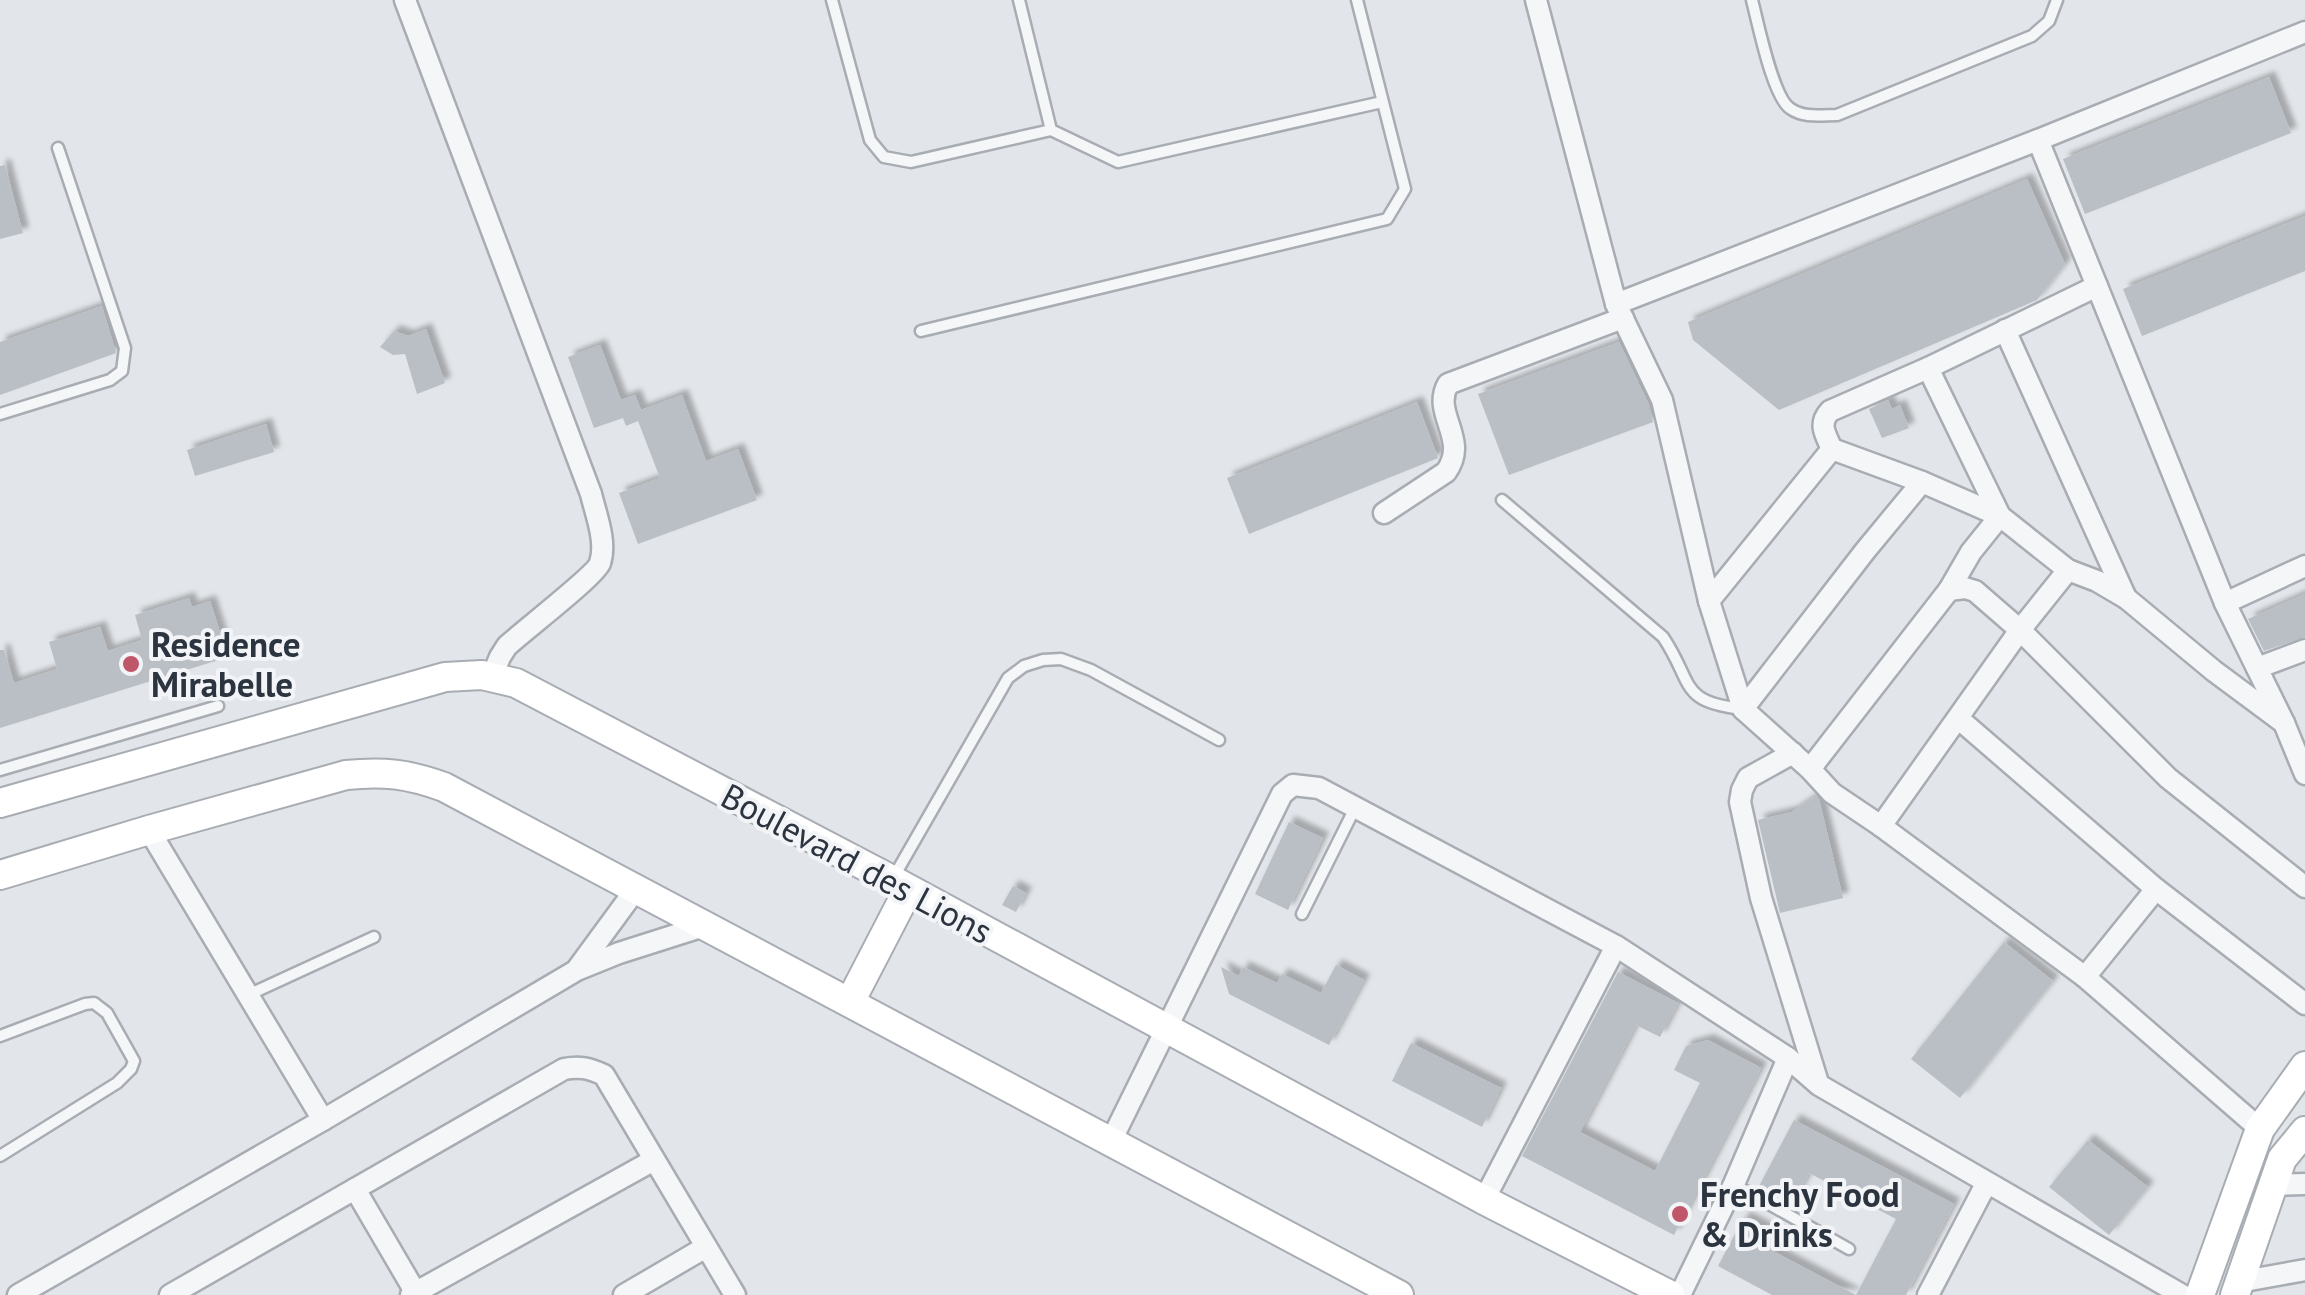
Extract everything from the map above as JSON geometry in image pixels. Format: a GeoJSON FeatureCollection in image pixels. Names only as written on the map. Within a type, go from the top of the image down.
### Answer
{"type":"FeatureCollection","features":[{"type":"Feature","properties":{"kind":"main road","name":"Boulevard des Lions"},"geometry":{"type":"LineString","coordinates":[[0,803],[434,680],[463,674],[516,683],[1484,1200],[1670,1295]]}},
{"type":"Feature","properties":{"kind":"main road"},"geometry":{"type":"LineString","coordinates":[[0,875],[346,775],[402,773],[444,787],[1399,1295]]}},
{"type":"Feature","properties":{"kind":"main road"},"geometry":{"type":"LineString","coordinates":[[850,1002],[900,885]]}},
{"type":"Feature","properties":{"kind":"main road"},"geometry":{"type":"LineString","coordinates":[[2200,1295],[2260,1129],[2305,1066]]}},
{"type":"Feature","properties":{"kind":"main road"},"geometry":{"type":"LineString","coordinates":[[2237,1289],[2282,1159],[2305,1130]]}},
{"type":"Feature","properties":{"kind":"street"},"geometry":{"type":"LineString","coordinates":[[406,0],[591,494],[602,547],[600,566],[507,646],[492,676]]}},
{"type":"Feature","properties":{"kind":"street"},"geometry":{"type":"LineString","coordinates":[[1536,0],[1620,311],[1662,400],[1709,601],[1743,709],[1832,793],[2085,978],[2260,1129]]}},
{"type":"Feature","properties":{"kind":"street"},"geometry":{"type":"LineString","coordinates":[[1384,513],[1446,472],[1453,462],[1456,450],[1443,402],[1448,384],[2305,32]]}},
{"type":"Feature","properties":{"kind":"street"},"geometry":{"type":"LineString","coordinates":[[2038,140],[2225,602],[2305,774]]}},
{"type":"Feature","properties":{"kind":"street"},"geometry":{"type":"LineString","coordinates":[[2098,286],[1830,411],[1823,419],[1823,428],[1832,449],[2000,516],[2068,570],[2126,598],[2284,723]]}},
{"type":"Feature","properties":{"kind":"street"},"geometry":{"type":"LineString","coordinates":[[2005,330],[2126,598]]}},
{"type":"Feature","properties":{"kind":"street"},"geometry":{"type":"LineString","coordinates":[[1928,368],[2000,516]]}},
{"type":"Feature","properties":{"kind":"street"},"geometry":{"type":"LineString","coordinates":[[1709,601],[1832,449]]}},
{"type":"Feature","properties":{"kind":"street"},"geometry":{"type":"LineString","coordinates":[[1743,709],[1922,482]]}},
{"type":"Feature","properties":{"kind":"street"},"geometry":{"type":"LineString","coordinates":[[1810,769],[2000,516]]}},
{"type":"Feature","properties":{"kind":"street"},"geometry":{"type":"LineString","coordinates":[[2225,602],[2305,566]]}},
{"type":"Feature","properties":{"kind":"street"},"geometry":{"type":"LineString","coordinates":[[1881,826],[2020,630],[2068,570]]}},
{"type":"Feature","properties":{"kind":"street"},"geometry":{"type":"LineString","coordinates":[[1948,590],[1975,591],[2020,630],[2168,778],[2305,887]]}},
{"type":"Feature","properties":{"kind":"street"},"geometry":{"type":"LineString","coordinates":[[2257,668],[2305,650]]}},
{"type":"Feature","properties":{"kind":"street"},"geometry":{"type":"LineString","coordinates":[[1958,719],[2156,889],[2305,1004]]}},
{"type":"Feature","properties":{"kind":"street"},"geometry":{"type":"LineString","coordinates":[[1793,753],[1748,778],[1740,802],[1761,898],[1819,1084]]}},
{"type":"Feature","properties":{"kind":"street"},"geometry":{"type":"LineString","coordinates":[[1111,1141],[1282,794],[1294,786],[1318,788],[1616,946],[1788,1058],[1819,1084],[2182,1295]]}},
{"type":"Feature","properties":{"kind":"street"},"geometry":{"type":"LineString","coordinates":[[149,830],[324,1120]]}},
{"type":"Feature","properties":{"kind":"street"},"geometry":{"type":"LineString","coordinates":[[577,970],[636,889]]}},
{"type":"Feature","properties":{"kind":"street"},"geometry":{"type":"LineString","coordinates":[[2085,978],[2156,889]]}},
{"type":"Feature","properties":{"kind":"street"},"geometry":{"type":"LineString","coordinates":[[18,1295],[577,970],[619,952],[707,925]]}},
{"type":"Feature","properties":{"kind":"street"},"geometry":{"type":"LineString","coordinates":[[1484,1200],[1616,946]]}},
{"type":"Feature","properties":{"kind":"street"},"geometry":{"type":"LineString","coordinates":[[1680,1295],[1734,1184],[1788,1058]]}},
{"type":"Feature","properties":{"kind":"street"},"geometry":{"type":"LineString","coordinates":[[170,1295],[564,1069],[577,1066],[604,1076],[735,1295]]}},
{"type":"Feature","properties":{"kind":"street"},"geometry":{"type":"LineString","coordinates":[[355,1189],[414,1294],[654,1160]]}},
{"type":"Feature","properties":{"kind":"street"},"geometry":{"type":"LineString","coordinates":[[1928,1295],[1986,1184]]}},
{"type":"Feature","properties":{"kind":"street"},"geometry":{"type":"LineString","coordinates":[[2272,1185],[2305,1184]]}},
{"type":"Feature","properties":{"kind":"street"},"geometry":{"type":"LineString","coordinates":[[624,1295],[706,1247]]}},
{"type":"Feature","properties":{"kind":"street"},"geometry":{"type":"LineString","coordinates":[[2237,1289],[2305,1270]]}},
{"type":"Feature","properties":{"kind":"lane"},"geometry":{"type":"LineString","coordinates":[[832,0],[870,140],[884,157],[910,162],[1050,130],[1118,162],[1382,102]]}},
{"type":"Feature","properties":{"kind":"lane"},"geometry":{"type":"LineString","coordinates":[[1019,0],[1050,130]]}},
{"type":"Feature","properties":{"kind":"lane"},"geometry":{"type":"LineString","coordinates":[[921,331],[1387,219],[1406,189],[1357,0]]}},
{"type":"Feature","properties":{"kind":"lane"},"geometry":{"type":"LineString","coordinates":[[1752,0],[1775,84],[1786,108],[1803,115],[1837,116],[2032,36],[2049,21],[2057,0]]}},
{"type":"Feature","properties":{"kind":"lane"},"geometry":{"type":"LineString","coordinates":[[0,414],[110,380],[122,371],[125,348],[58,148]]}},
{"type":"Feature","properties":{"kind":"lane"},"geometry":{"type":"LineString","coordinates":[[1502,500],[1663,637],[1689,688],[1700,700],[1743,709]]}},
{"type":"Feature","properties":{"kind":"lane"},"geometry":{"type":"LineString","coordinates":[[900,885],[1008,678],[1024,666],[1061,659],[1091,670],[1219,740]]}},
{"type":"Feature","properties":{"kind":"lane"},"geometry":{"type":"LineString","coordinates":[[0,770],[218,706]]}},
{"type":"Feature","properties":{"kind":"lane"},"geometry":{"type":"LineString","coordinates":[[176,718],[187,750]]}},
{"type":"Feature","properties":{"kind":"lane"},"geometry":{"type":"LineString","coordinates":[[79,747],[90,777]]}},
{"type":"Feature","properties":{"kind":"lane"},"geometry":{"type":"LineString","coordinates":[[1302,914],[1355,808]]}},
{"type":"Feature","properties":{"kind":"lane"},"geometry":{"type":"LineString","coordinates":[[248,995],[374,937]]}},
{"type":"Feature","properties":{"kind":"lane"},"geometry":{"type":"LineString","coordinates":[[0,1036],[94,1003],[107,1013],[134,1061],[117,1083],[0,1156]]}},
{"type":"Feature","properties":{"kind":"lane"},"geometry":{"type":"LineString","coordinates":[[1734,1184],[1849,1250]]}},
{"type":"Feature","properties":{"kind":"building"},"geometry":{"type":"Polygon","coordinates":[[[2269,77],[2291,133],[2085,214],[2063,159],[2269,77]]]}},
{"type":"Feature","properties":{"kind":"building"},"geometry":{"type":"Polygon","coordinates":[[[5,165],[23,233],[0,239],[0,166],[5,165]]]}},
{"type":"Feature","properties":{"kind":"building"},"geometry":{"type":"Polygon","coordinates":[[[2027,179],[2065,264],[2037,300],[1779,410],[1693,340],[1688,322],[2027,179]]]}},
{"type":"Feature","properties":{"kind":"building"},"geometry":{"type":"Polygon","coordinates":[[[2305,216],[2305,271],[2142,336],[2123,289],[2305,216]]]}},
{"type":"Feature","properties":{"kind":"building"},"geometry":{"type":"Polygon","coordinates":[[[102,306],[116,353],[0,395],[0,342],[102,306]]]}},
{"type":"Feature","properties":{"kind":"building"},"geometry":{"type":"Polygon","coordinates":[[[426,329],[445,383],[417,394],[405,354],[393,355],[380,347],[394,331],[408,336],[426,329]]]}},
{"type":"Feature","properties":{"kind":"building"},"geometry":{"type":"Polygon","coordinates":[[[1619,342],[1653,422],[1509,475],[1478,394],[1619,342]]]}},
{"type":"Feature","properties":{"kind":"building"},"geometry":{"type":"Polygon","coordinates":[[[600,345],[621,400],[635,395],[641,410],[682,395],[706,461],[738,449],[757,500],[638,544],[619,493],[660,478],[638,421],[626,426],[623,418],[594,428],[568,357],[600,345]]]}},
{"type":"Feature","properties":{"kind":"building"},"geometry":{"type":"Polygon","coordinates":[[[1888,400],[1892,409],[1900,405],[1909,428],[1882,438],[1869,409],[1888,400]]]}},
{"type":"Feature","properties":{"kind":"building"},"geometry":{"type":"Polygon","coordinates":[[[1417,402],[1438,458],[1249,534],[1227,478],[1417,402]]]}},
{"type":"Feature","properties":{"kind":"building"},"geometry":{"type":"Polygon","coordinates":[[[266,424],[274,452],[195,476],[187,450],[266,424]]]}},
{"type":"Feature","properties":{"kind":"building"},"geometry":{"type":"Polygon","coordinates":[[[2305,594],[2305,637],[2264,651],[2248,619],[2305,594]]]}},
{"type":"Feature","properties":{"kind":"building","name":"Residence Mirabelle"},"geometry":{"type":"Polygon","coordinates":[[[189,598],[192,607],[210,601],[228,657],[0,728],[0,650],[4,650],[14,683],[57,669],[49,642],[100,627],[108,651],[142,640],[135,615],[189,598]]]}},
{"type":"Feature","properties":{"kind":"building"},"geometry":{"type":"Polygon","coordinates":[[[1816,796],[1843,898],[1780,913],[1758,820],[1792,812],[1816,796]]]}},
{"type":"Feature","properties":{"kind":"building"},"geometry":{"type":"Polygon","coordinates":[[[1289,822],[1323,838],[1288,910],[1255,894],[1289,822]]]}},
{"type":"Feature","properties":{"kind":"building"},"geometry":{"type":"Polygon","coordinates":[[[1013,886],[1026,893],[1016,912],[1002,905],[1013,886]]]}},
{"type":"Feature","properties":{"kind":"building"},"geometry":{"type":"Polygon","coordinates":[[[2004,942],[2053,981],[1960,1098],[1911,1059],[2004,942]]]}},
{"type":"Feature","properties":{"kind":"building"},"geometry":{"type":"Polygon","coordinates":[[[1336,965],[1364,980],[1329,1045],[1229,994],[1221,967],[1239,976],[1243,967],[1277,983],[1282,974],[1321,993],[1336,965]]]}},
{"type":"Feature","properties":{"kind":"building"},"geometry":{"type":"Polygon","coordinates":[[[1618,972],[1678,1003],[1660,1037],[1636,1025],[1580,1132],[1655,1171],[1700,1083],[1674,1070],[1686,1046],[1708,1040],[1761,1068],[1674,1235],[1522,1156],[1618,972]]]}},
{"type":"Feature","properties":{"kind":"building"},"geometry":{"type":"Polygon","coordinates":[[[1411,1043],[1501,1088],[1482,1127],[1392,1081],[1411,1043]]]}},
{"type":"Feature","properties":{"kind":"building"},"geometry":{"type":"Polygon","coordinates":[[[1794,1120],[1954,1204],[1906,1295],[1856,1295],[1896,1219],[1809,1173],[1792,1204],[1759,1186],[1794,1120]]]}},
{"type":"Feature","properties":{"kind":"building"},"geometry":{"type":"Polygon","coordinates":[[[2088,1140],[2148,1187],[2109,1235],[2049,1187],[2088,1140]]]}},
{"type":"Feature","properties":{"kind":"building"},"geometry":{"type":"Polygon","coordinates":[[[1744,1217],[1777,1234],[1769,1249],[1856,1295],[1772,1295],[1718,1266],[1744,1217]]]}},
{"type":"Feature","properties":{"kind":"place","name":"Residence Mirabelle"},"geometry":{"type":"Point","coordinates":[131,664]}},
{"type":"Feature","properties":{"kind":"place","name":"Frenchy Food & Drinks"},"geometry":{"type":"Point","coordinates":[1680,1214]}}]}
